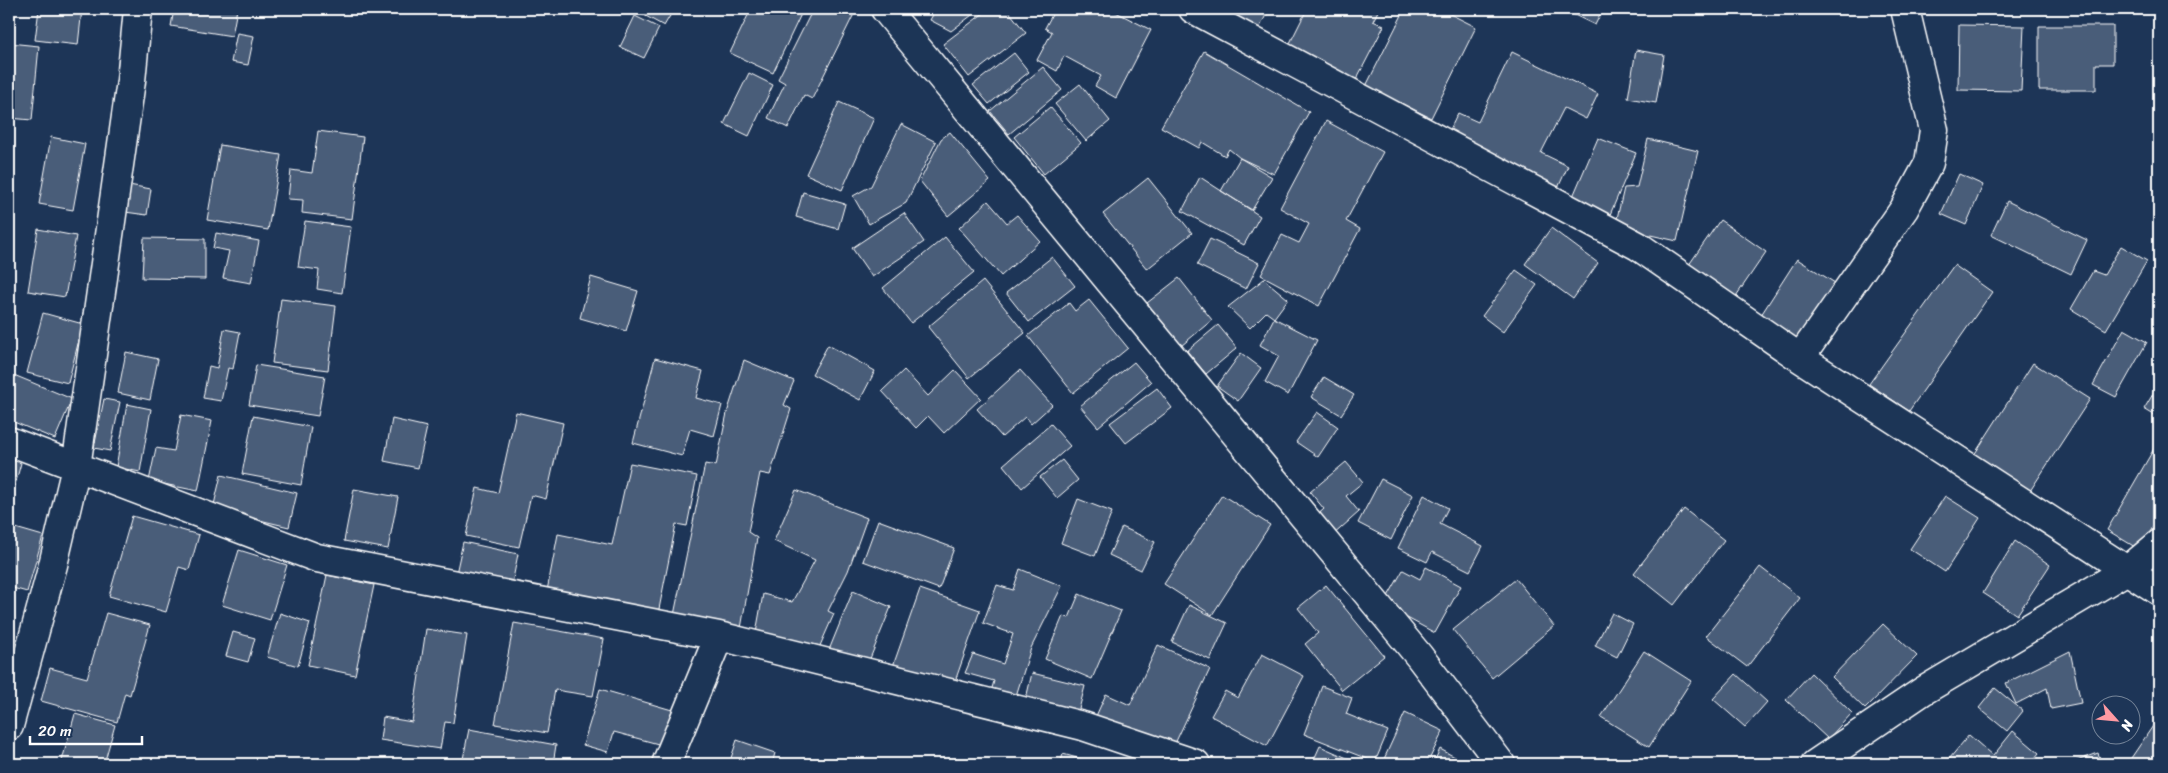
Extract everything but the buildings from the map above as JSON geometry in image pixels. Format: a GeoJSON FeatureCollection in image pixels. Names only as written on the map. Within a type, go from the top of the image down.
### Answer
{"type":"FeatureCollection","features":[{"type":"Feature","properties":{"kind":"street"},"geometry":{"type":"LineString","coordinates":[[9,726],[53,565],[76,467],[131,80],[138,9]]}},
{"type":"Feature","properties":{"kind":"street"},"geometry":{"type":"LineString","coordinates":[[885,9],[1419,656],[1501,764]]}},
{"type":"Feature","properties":{"kind":"street"},"geometry":{"type":"LineString","coordinates":[[1193,9],[1638,246],[1800,358],[2129,569],[2159,591]]}},
{"type":"Feature","properties":{"kind":"street"},"geometry":{"type":"LineString","coordinates":[[1800,358],[1904,209],[1929,163],[1934,130],[1905,9]]}},
{"type":"Feature","properties":{"kind":"street"},"geometry":{"type":"LineString","coordinates":[[9,441],[317,558],[719,636],[1083,726],[1196,764]]}},
{"type":"Feature","properties":{"kind":"street"},"geometry":{"type":"LineString","coordinates":[[1816,764],[1923,691],[2129,569],[2159,544]]}},
{"type":"Feature","properties":{"kind":"street"},"geometry":{"type":"LineString","coordinates":[[666,764],[719,636]]}},
{"type":"Feature","properties":{"kind":"path"},"geometry":{"type":"LineString","coordinates":[[9,762],[15,764]]}}]}
